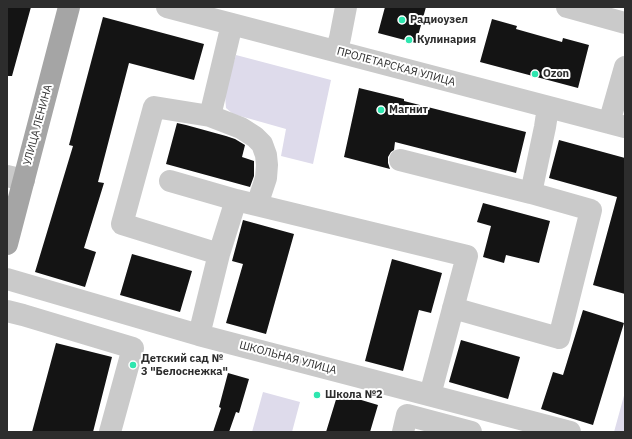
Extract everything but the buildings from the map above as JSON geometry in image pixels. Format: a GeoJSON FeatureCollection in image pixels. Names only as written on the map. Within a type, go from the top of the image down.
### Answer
{"type":"FeatureCollection","features":[{"type":"Feature","properties":{"kind":"main road","name":"УЛИЦА ЛЕНИНА"},"geometry":{"type":"LineString","coordinates":[[7,244],[15,178],[69,7]]}},
{"type":"Feature","properties":{"kind":"street"},"geometry":{"type":"LineString","coordinates":[[336,51],[346,7]]}},
{"type":"Feature","properties":{"kind":"street"},"geometry":{"type":"LineString","coordinates":[[567,7],[625,23]]}},
{"type":"Feature","properties":{"kind":"street","name":"ПРОЛЕТАРСКАЯ УЛИЦА"},"geometry":{"type":"LineString","coordinates":[[177,8],[232,24],[617,125]]}},
{"type":"Feature","properties":{"kind":"street"},"geometry":{"type":"LineString","coordinates":[[210,116],[232,24]]}},
{"type":"Feature","properties":{"kind":"street"},"geometry":{"type":"LineString","coordinates":[[617,125],[625,67]]}},
{"type":"Feature","properties":{"kind":"street"},"geometry":{"type":"LineString","coordinates":[[219,254],[122,224],[154,107],[210,116],[241,128],[255,137],[262,144],[266,154],[267,165],[266,178],[257,205]]}},
{"type":"Feature","properties":{"kind":"street"},"geometry":{"type":"LineString","coordinates":[[531,193],[548,107]]}},
{"type":"Feature","properties":{"kind":"street"},"geometry":{"type":"LineString","coordinates":[[400,160],[531,193],[591,210],[559,338],[453,308]]}},
{"type":"Feature","properties":{"kind":"street"},"geometry":{"type":"LineString","coordinates":[[170,181],[236,200],[467,256],[430,395]]}},
{"type":"Feature","properties":{"kind":"street"},"geometry":{"type":"LineString","coordinates":[[199,335],[219,254],[236,200]]}},
{"type":"Feature","properties":{"kind":"street","name":"ШКОЛЬНАЯ УЛИЦА"},"geometry":{"type":"LineString","coordinates":[[7,279],[199,335],[570,432]]}},
{"type":"Feature","properties":{"kind":"street"},"geometry":{"type":"LineString","coordinates":[[7,311],[133,348],[110,432]]}},
{"type":"Feature","properties":{"kind":"street"},"geometry":{"type":"LineString","coordinates":[[403,432],[407,415],[471,432]]}},
{"type":"Feature","properties":{"kind":"shaded area"},"geometry":{"type":"Polygon","coordinates":[[[236,55],[331,80],[313,164],[281,156],[286,129],[233,114],[226,108],[225,96],[236,55]]]}},
{"type":"Feature","properties":{"kind":"shaded area"},"geometry":{"type":"Polygon","coordinates":[[[263,392],[300,402],[292,432],[252,432],[263,392]]]}},
{"type":"Feature","properties":{"kind":"shaded area"},"geometry":{"type":"Polygon","coordinates":[[[625,392],[625,432],[614,432],[625,392]]]}},
{"type":"Feature","properties":{"kind":"place","name":"Радиоузел"},"geometry":{"type":"Point","coordinates":[402,20]}},
{"type":"Feature","properties":{"kind":"place","name":"Кулинария"},"geometry":{"type":"Point","coordinates":[409,40]}},
{"type":"Feature","properties":{"kind":"place","name":"Ozon"},"geometry":{"type":"Point","coordinates":[535,74]}},
{"type":"Feature","properties":{"kind":"place","name":"Магнит"},"geometry":{"type":"Point","coordinates":[381,110]}},
{"type":"Feature","properties":{"kind":"place","name":"Детский сад № 3 \"Белоснежка\""},"geometry":{"type":"Point","coordinates":[133,365]}},
{"type":"Feature","properties":{"kind":"place","name":"Школа №2"},"geometry":{"type":"Point","coordinates":[317,395]}}]}
